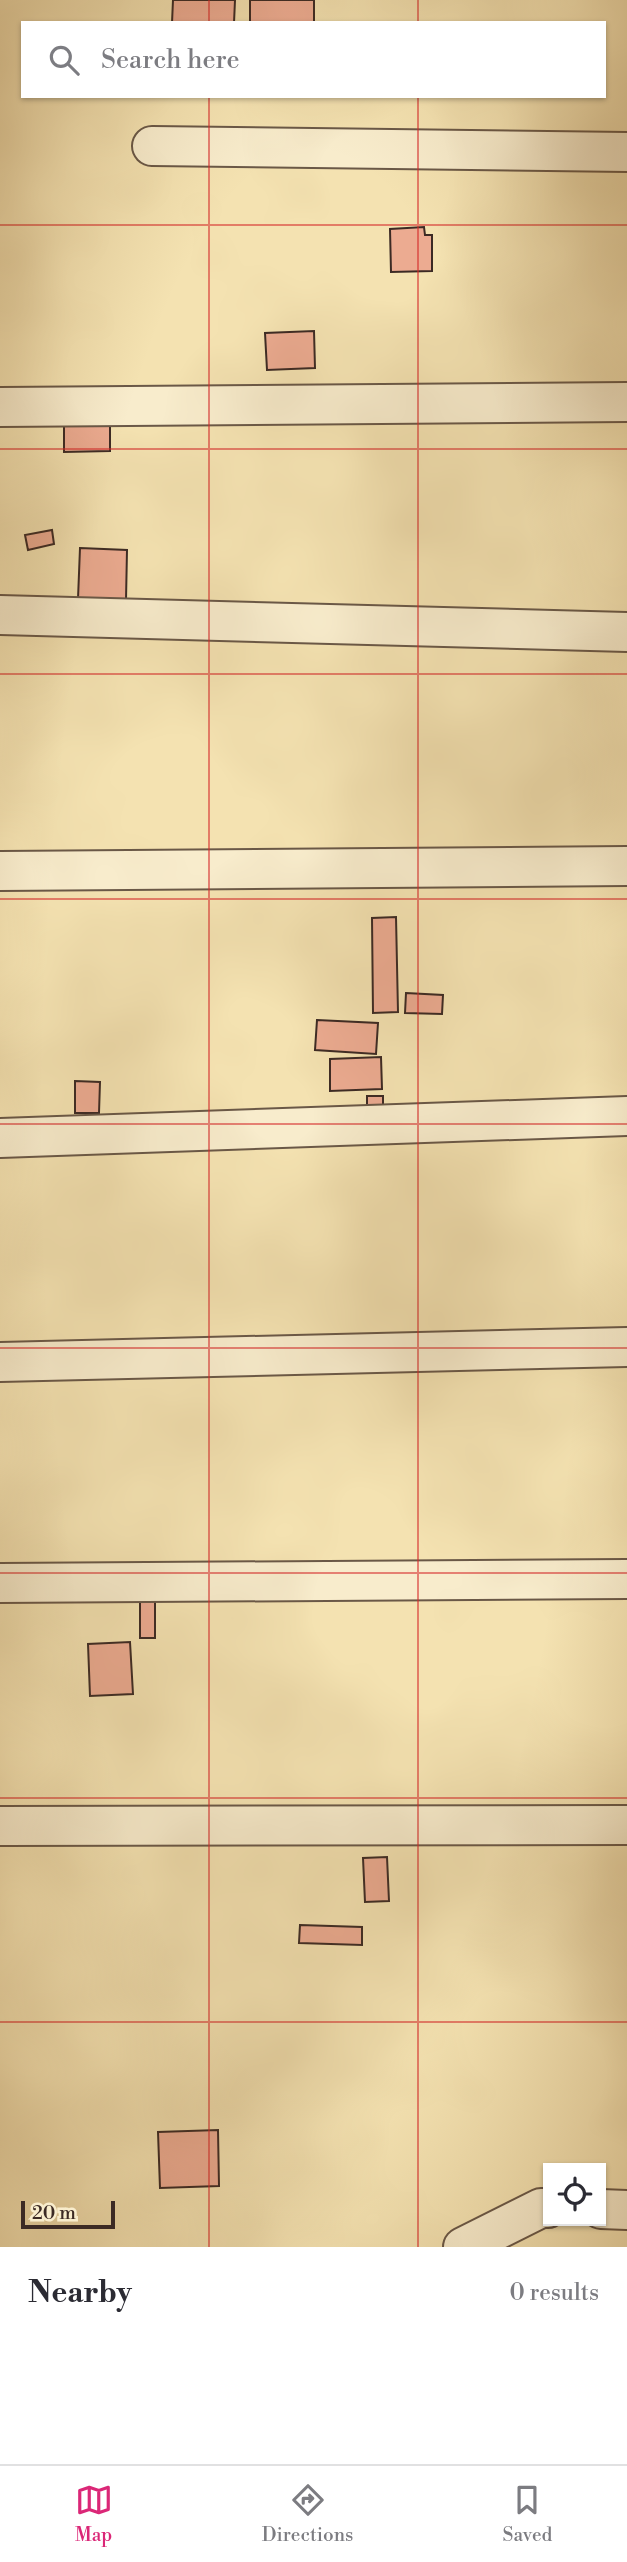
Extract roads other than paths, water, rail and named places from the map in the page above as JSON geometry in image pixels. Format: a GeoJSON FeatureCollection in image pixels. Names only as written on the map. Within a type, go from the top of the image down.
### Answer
{"type":"FeatureCollection","features":[{"type":"Feature","properties":{"kind":"street"},"geometry":{"type":"LineString","coordinates":[[152,146],[627,152]]}},
{"type":"Feature","properties":{"kind":"street"},"geometry":{"type":"LineString","coordinates":[[0,407],[627,402]]}},
{"type":"Feature","properties":{"kind":"street"},"geometry":{"type":"LineString","coordinates":[[0,615],[627,632]]}},
{"type":"Feature","properties":{"kind":"street"},"geometry":{"type":"LineString","coordinates":[[0,871],[627,866]]}},
{"type":"Feature","properties":{"kind":"street"},"geometry":{"type":"LineString","coordinates":[[0,1138],[627,1116]]}},
{"type":"Feature","properties":{"kind":"street"},"geometry":{"type":"LineString","coordinates":[[0,1362],[627,1347]]}},
{"type":"Feature","properties":{"kind":"street"},"geometry":{"type":"LineString","coordinates":[[0,1583],[627,1578]]}},
{"type":"Feature","properties":{"kind":"street"},"geometry":{"type":"LineString","coordinates":[[0,1826],[627,1825]]}},
{"type":"Feature","properties":{"kind":"street"},"geometry":{"type":"LineString","coordinates":[[463,2247],[543,2208]]}},
{"type":"Feature","properties":{"kind":"street"},"geometry":{"type":"LineString","coordinates":[[606,2209],[627,2210]]}}]}
